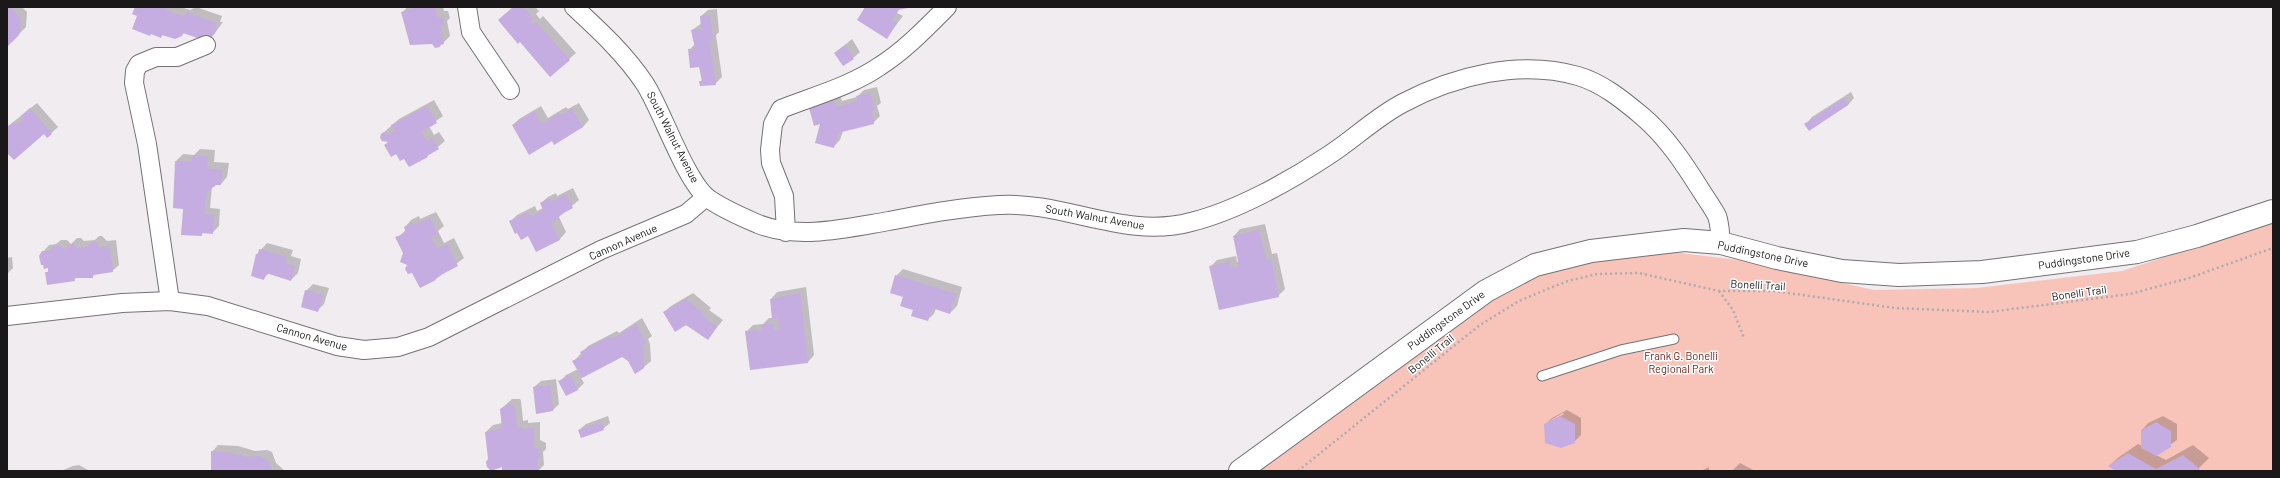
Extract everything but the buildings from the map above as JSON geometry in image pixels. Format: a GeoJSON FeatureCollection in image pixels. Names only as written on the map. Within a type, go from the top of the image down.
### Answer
{"type":"FeatureCollection","features":[{"type":"Feature","properties":{"kind":"street"},"geometry":{"type":"LineString","coordinates":[[467,7],[471,32],[510,90]]}},
{"type":"Feature","properties":{"kind":"street","name":"South Walnut Avenue"},"geometry":{"type":"LineString","coordinates":[[574,7],[612,43],[645,83],[695,182],[706,197],[760,224],[786,232],[840,229],[966,207],[1005,205],[1039,207],[1140,228],[1162,227],[1188,223],[1216,215],[1255,197],[1328,156],[1401,104],[1443,84],[1490,72],[1537,70],[1579,76],[1614,94],[1651,124],[1684,162],[1718,218],[1721,243]]}},
{"type":"Feature","properties":{"kind":"street"},"geometry":{"type":"LineString","coordinates":[[786,232],[784,196],[771,163],[770,150],[776,115],[781,109],[840,86],[880,67],[919,35],[947,7]]}},
{"type":"Feature","properties":{"kind":"street"},"geometry":{"type":"LineString","coordinates":[[170,301],[148,144],[134,83],[135,71],[139,64],[156,57],[177,57],[206,45]]}},
{"type":"Feature","properties":{"kind":"street","name":"Cannon Avenue"},"geometry":{"type":"LineString","coordinates":[[7,316],[122,303],[170,301],[208,306],[337,346],[364,350],[398,347],[429,337],[601,250],[686,214],[706,197]]}},
{"type":"Feature","properties":{"kind":"street","name":"Puddingstone Drive"},"geometry":{"type":"LineString","coordinates":[[1240,471],[1486,291],[1534,265],[1592,251],[1640,244],[1684,240],[1721,243],[1777,258],[1842,270],[1899,275],[1982,272],[2137,252],[2197,236],[2273,211]]}},
{"type":"Feature","properties":{"kind":"lane"},"geometry":{"type":"LineString","coordinates":[[1542,376],[1621,350],[1674,339]]}},
{"type":"Feature","properties":{"kind":"path","name":"Bonelli Trail"},"geometry":{"type":"LineString","coordinates":[[1298,471],[1480,325],[1519,301],[1568,281],[1597,274],[1622,272],[1639,273],[1698,288],[1719,291],[1774,291],[1895,308],[1954,311],[2004,311],[2130,294],[2189,278],[2273,248]]}},
{"type":"Feature","properties":{"kind":"path"},"geometry":{"type":"LineString","coordinates":[[1719,291],[1733,310],[1744,338]]}},
{"type":"Feature","properties":{"kind":"green space","name":"Frank G. Bonelli Regional Park"},"geometry":{"type":"Polygon","coordinates":[[[2273,222],[2273,471],[1254,471],[1489,301],[1522,282],[1549,272],[1582,263],[1653,253],[1680,253],[1739,260],[1874,290],[1977,288],[2122,271],[2273,222]]]}}]}
